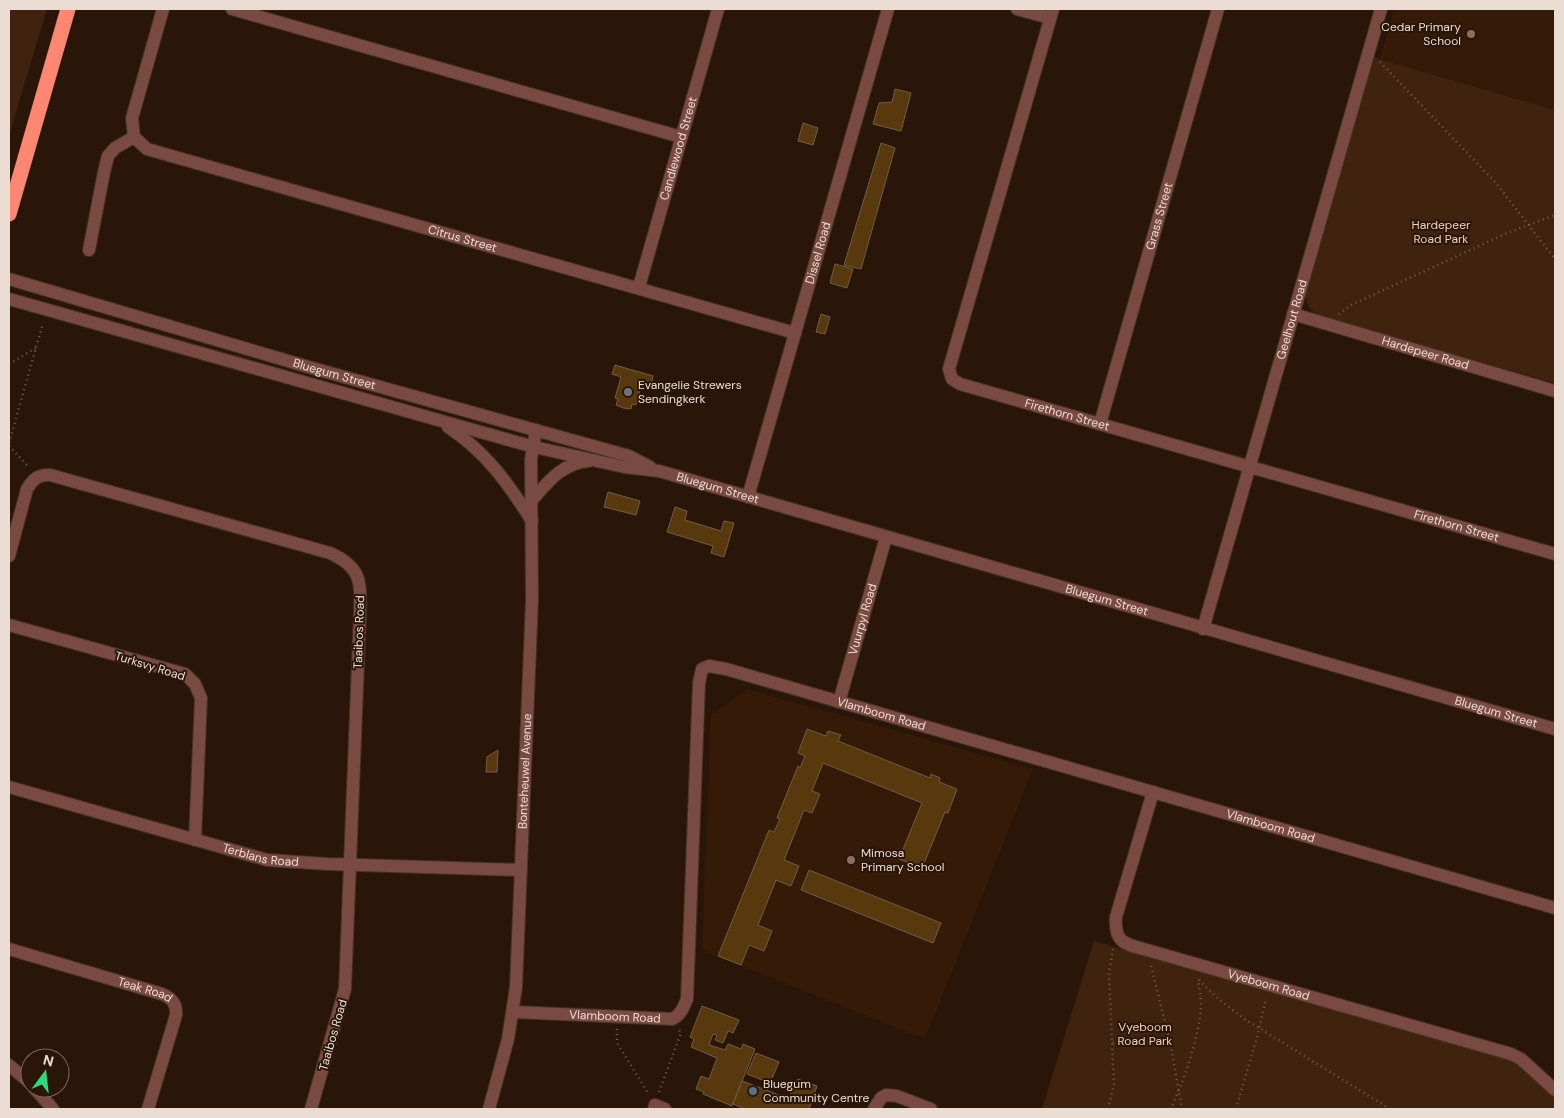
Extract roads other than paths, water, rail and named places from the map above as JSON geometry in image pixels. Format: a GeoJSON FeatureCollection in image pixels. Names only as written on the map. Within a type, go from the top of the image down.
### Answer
{"type":"FeatureCollection","features":[{"type":"Feature","properties":{"kind":"highway"},"geometry":{"type":"LineString","coordinates":[[9,214],[68,9]]}},
{"type":"Feature","properties":{"kind":"street"},"geometry":{"type":"LineString","coordinates":[[89,250],[108,156],[115,148],[134,136],[132,118],[163,9]]}},
{"type":"Feature","properties":{"kind":"street"},"geometry":{"type":"LineString","coordinates":[[232,9],[681,137]]}},
{"type":"Feature","properties":{"kind":"street","name":"Candlewood Street"},"geometry":{"type":"LineString","coordinates":[[638,287],[718,9]]}},
{"type":"Feature","properties":{"kind":"street","name":"Dissel Road"},"geometry":{"type":"LineString","coordinates":[[748,497],[888,9]]}},
{"type":"Feature","properties":{"kind":"street"},"geometry":{"type":"LineString","coordinates":[[1018,9],[1052,13]]}},
{"type":"Feature","properties":{"kind":"street","name":"Grass Street"},"geometry":{"type":"LineString","coordinates":[[1100,424],[1218,9]]}},
{"type":"Feature","properties":{"kind":"street","name":"Geelhout Road"},"geometry":{"type":"LineString","coordinates":[[1203,629],[1381,9]]}},
{"type":"Feature","properties":{"kind":"street","name":"Firethorn Street"},"geometry":{"type":"LineString","coordinates":[[1052,13],[949,369],[952,379],[960,384],[1555,554]]}},
{"type":"Feature","properties":{"kind":"street","name":"Citrus Street"},"geometry":{"type":"LineString","coordinates":[[134,136],[147,149],[795,333]]}},
{"type":"Feature","properties":{"kind":"street","name":"Bluegum Street"},"geometry":{"type":"LineString","coordinates":[[9,280],[312,368],[629,456],[659,471]]}},
{"type":"Feature","properties":{"kind":"street","name":"Bluegum Street"},"geometry":{"type":"LineString","coordinates":[[9,299],[534,447],[596,461],[659,471],[1555,729]]}},
{"type":"Feature","properties":{"kind":"street","name":"Hardepeer Road"},"geometry":{"type":"LineString","coordinates":[[1293,314],[1555,391]]}},
{"type":"Feature","properties":{"kind":"street"},"geometry":{"type":"LineString","coordinates":[[436,420],[460,435],[484,455],[502,476],[532,521]]}},
{"type":"Feature","properties":{"kind":"street","name":"Bonteheuwel Avenue"},"geometry":{"type":"LineString","coordinates":[[489,1109],[514,1012],[516,987],[532,600],[531,460],[536,430]]}},
{"type":"Feature","properties":{"kind":"street"},"geometry":{"type":"LineString","coordinates":[[532,500],[552,478],[565,468],[579,462],[596,461]]}},
{"type":"Feature","properties":{"kind":"street","name":"Taaibos Road"},"geometry":{"type":"LineString","coordinates":[[9,556],[31,481],[43,474],[50,474],[330,553],[344,559],[360,579],[345,989],[311,1109]]}},
{"type":"Feature","properties":{"kind":"street","name":"Vuurpyl Road"},"geometry":{"type":"LineString","coordinates":[[839,702],[886,537]]}},
{"type":"Feature","properties":{"kind":"street","name":"Turksvy Road"},"geometry":{"type":"LineString","coordinates":[[9,625],[185,674],[191,679],[199,689],[201,698],[195,840]]}},
{"type":"Feature","properties":{"kind":"street","name":"Vlamboom Road"},"geometry":{"type":"LineString","coordinates":[[514,1012],[672,1020],[682,1011],[687,999],[699,683],[702,669],[709,666],[726,669],[1555,908]]}},
{"type":"Feature","properties":{"kind":"street","name":"Terblans Road"},"geometry":{"type":"LineString","coordinates":[[9,786],[267,860],[351,865],[521,870]]}},
{"type":"Feature","properties":{"kind":"street","name":"Vyeboom Road"},"geometry":{"type":"LineString","coordinates":[[1153,792],[1116,917],[1116,934],[1119,940],[1126,944],[1510,1054],[1521,1059],[1555,1090]]}},
{"type":"Feature","properties":{"kind":"street","name":"Teak Road"},"geometry":{"type":"LineString","coordinates":[[9,950],[162,994],[172,1000],[176,1015],[148,1109]]}},
{"type":"Feature","properties":{"kind":"street"},"geometry":{"type":"LineString","coordinates":[[9,1065],[20,1073]]}},
{"type":"Feature","properties":{"kind":"street"},"geometry":{"type":"LineString","coordinates":[[874,1109],[880,1098],[891,1094],[931,1109]]}},
{"type":"Feature","properties":{"kind":"street"},"geometry":{"type":"LineString","coordinates":[[43,1098],[52,1109]]}},
{"type":"Feature","properties":{"kind":"place","name":"Cedar Primary School"},"geometry":{"type":"Point","coordinates":[1471,34]}},
{"type":"Feature","properties":{"kind":"place","name":"Evangelie Strewers Sendingkerk"},"geometry":{"type":"Point","coordinates":[628,392]}},
{"type":"Feature","properties":{"kind":"place","name":"Mimosa Primary School"},"geometry":{"type":"Point","coordinates":[851,860]}},
{"type":"Feature","properties":{"kind":"place","name":"Bluegum Community Centre"},"geometry":{"type":"Point","coordinates":[753,1091]}},
{"type":"Feature","properties":{"kind":"park label","name":"Hardepeer Road Park"},"geometry":{"type":"Point","coordinates":[1441,232]}},
{"type":"Feature","properties":{"kind":"park label","name":"Vyeboom Road Park"},"geometry":{"type":"Point","coordinates":[1145,1034]}}]}
